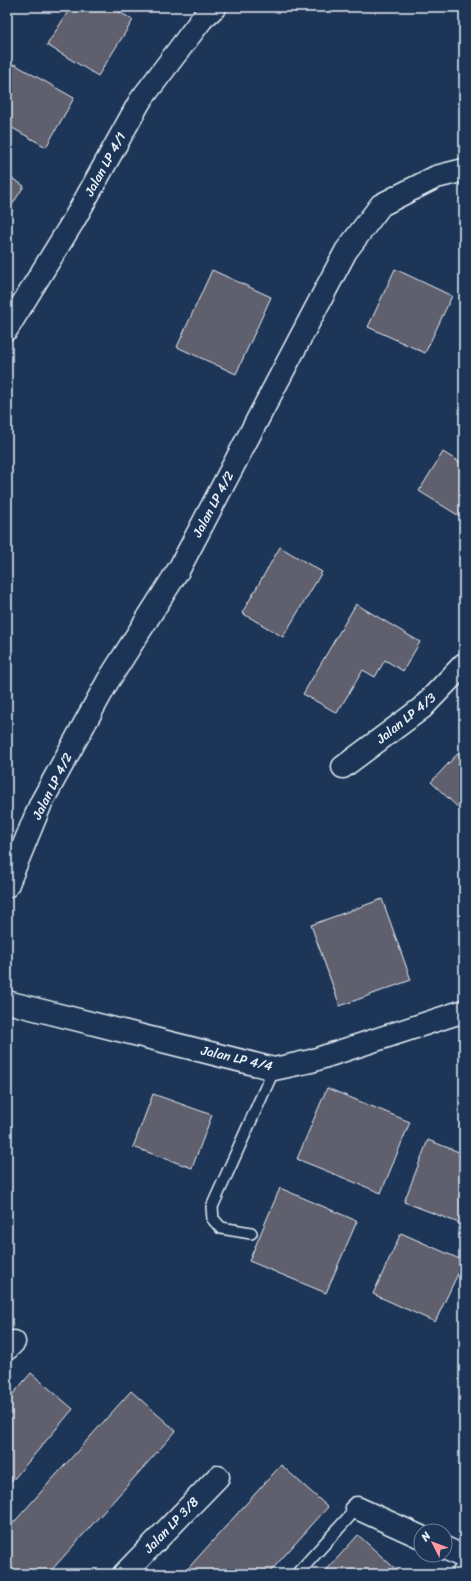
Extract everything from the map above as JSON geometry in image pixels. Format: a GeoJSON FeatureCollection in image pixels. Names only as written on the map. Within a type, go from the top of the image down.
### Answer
{"type":"FeatureCollection","features":[{"type":"Feature","properties":{"kind":"street","name":"Jalan LP 4/1"},"geometry":{"type":"LineString","coordinates":[[7,329],[74,220],[140,101],[202,19],[215,7]]}},
{"type":"Feature","properties":{"kind":"street","name":"Jalan LP 4/2"},"geometry":{"type":"LineString","coordinates":[[7,886],[41,803],[108,681],[179,569],[346,251],[381,205],[436,177],[464,170]]}},
{"type":"Feature","properties":{"kind":"street","name":"Jalan LP 4/3"},"geometry":{"type":"LineString","coordinates":[[343,767],[422,708],[464,664]]}},
{"type":"Feature","properties":{"kind":"street","name":"Jalan LP 4/4"},"geometry":{"type":"LineString","coordinates":[[7,1002],[274,1069],[311,1061],[462,1017]]}},
{"type":"Feature","properties":{"kind":"street","name":"Jalan LP 3/8"},"geometry":{"type":"LineString","coordinates":[[124,1574],[218,1477]]}},
{"type":"Feature","properties":{"kind":"street"},"geometry":{"type":"LineString","coordinates":[[357,1508],[413,1533]]}},
{"type":"Feature","properties":{"kind":"street"},"geometry":{"type":"LineString","coordinates":[[453,1552],[464,1557]]}},
{"type":"Feature","properties":{"kind":"lane"},"geometry":{"type":"LineString","coordinates":[[251,1233],[221,1228],[213,1219],[212,1207],[274,1069]]}},
{"type":"Feature","properties":{"kind":"lane"},"geometry":{"type":"LineString","coordinates":[[296,1574],[357,1508]]}},
{"type":"Feature","properties":{"kind":"building"},"geometry":{"type":"Polygon","coordinates":[[[71,7],[111,7],[133,20],[98,76],[47,45],[71,7]]]}},
{"type":"Feature","properties":{"kind":"building"},"geometry":{"type":"Polygon","coordinates":[[[14,64],[74,98],[46,147],[7,125],[7,76],[14,64]]]}},
{"type":"Feature","properties":{"kind":"building"},"geometry":{"type":"Polygon","coordinates":[[[7,175],[24,186],[7,213],[7,175]]]}},
{"type":"Feature","properties":{"kind":"building"},"geometry":{"type":"Polygon","coordinates":[[[395,269],[452,296],[425,353],[368,327],[395,269]]]}},
{"type":"Feature","properties":{"kind":"building"},"geometry":{"type":"Polygon","coordinates":[[[212,270],[271,297],[236,374],[177,347],[212,270]]]}},
{"type":"Feature","properties":{"kind":"building"},"geometry":{"type":"Polygon","coordinates":[[[443,452],[464,465],[464,519],[419,491],[443,452]]]}},
{"type":"Feature","properties":{"kind":"building"},"geometry":{"type":"Polygon","coordinates":[[[280,547],[322,572],[283,637],[242,613],[280,547]]]}},
{"type":"Feature","properties":{"kind":"building"},"geometry":{"type":"Polygon","coordinates":[[[356,604],[420,642],[403,671],[385,660],[375,677],[363,670],[337,713],[303,694],[356,604]]]}},
{"type":"Feature","properties":{"kind":"building"},"geometry":{"type":"Polygon","coordinates":[[[464,747],[464,813],[431,782],[464,747]]]}},
{"type":"Feature","properties":{"kind":"building"},"geometry":{"type":"Polygon","coordinates":[[[382,899],[411,980],[340,1006],[311,925],[382,899]]]}},
{"type":"Feature","properties":{"kind":"building"},"geometry":{"type":"Polygon","coordinates":[[[327,1088],[410,1122],[381,1193],[297,1159],[327,1088]]]}},
{"type":"Feature","properties":{"kind":"building"},"geometry":{"type":"Polygon","coordinates":[[[153,1094],[212,1115],[192,1168],[133,1147],[153,1094]]]}},
{"type":"Feature","properties":{"kind":"building"},"geometry":{"type":"Polygon","coordinates":[[[428,1140],[464,1154],[464,1225],[404,1202],[428,1140]]]}},
{"type":"Feature","properties":{"kind":"building"},"geometry":{"type":"Polygon","coordinates":[[[280,1188],[357,1221],[326,1293],[249,1261],[280,1188]]]}},
{"type":"Feature","properties":{"kind":"building"},"geometry":{"type":"Polygon","coordinates":[[[401,1233],[464,1261],[435,1322],[373,1294],[401,1233]]]}},
{"type":"Feature","properties":{"kind":"building"},"geometry":{"type":"Polygon","coordinates":[[[31,1373],[73,1409],[7,1487],[7,1401],[31,1373]]]}},
{"type":"Feature","properties":{"kind":"building"},"geometry":{"type":"Polygon","coordinates":[[[131,1391],[176,1431],[48,1574],[16,1574],[7,1566],[7,1530],[131,1391]]]}},
{"type":"Feature","properties":{"kind":"building"},"geometry":{"type":"Polygon","coordinates":[[[281,1465],[328,1507],[268,1574],[183,1574],[281,1465]]]}},
{"type":"Feature","properties":{"kind":"building"},"geometry":{"type":"Polygon","coordinates":[[[358,1535],[401,1574],[323,1574],[358,1535]]]}}]}
